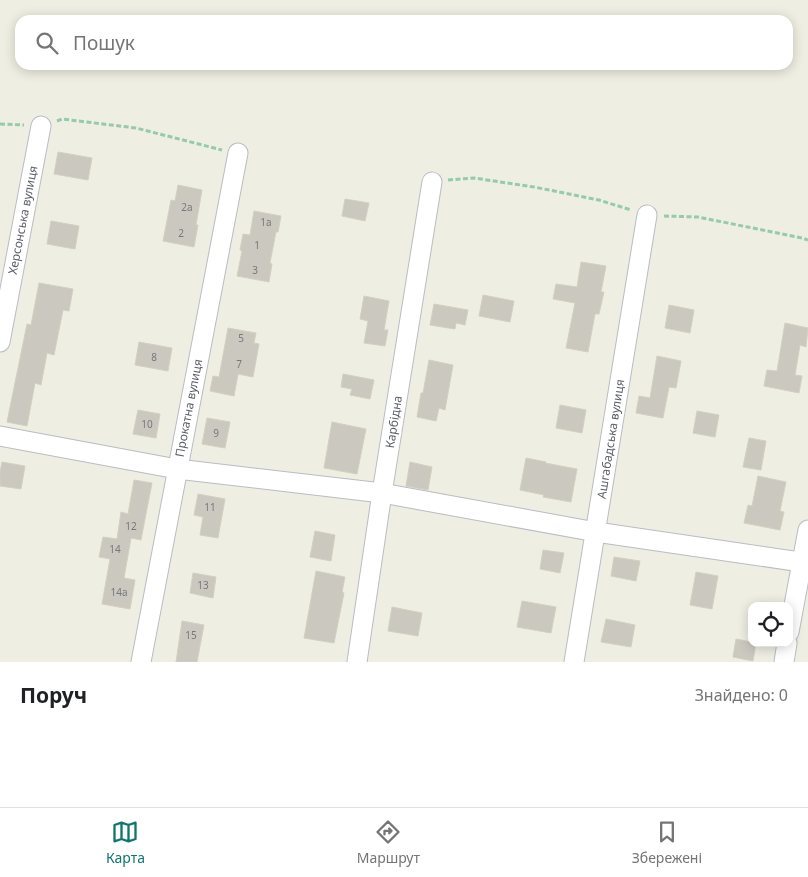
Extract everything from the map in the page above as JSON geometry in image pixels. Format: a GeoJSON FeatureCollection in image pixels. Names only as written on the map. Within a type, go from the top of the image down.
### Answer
{"type":"FeatureCollection","features":[{"type":"Feature","properties":{"kind":"street","name":"Херсонська вулиця"},"geometry":{"type":"LineString","coordinates":[[0,342],[41,126]]}},
{"type":"Feature","properties":{"kind":"street","name":"Прокатна вулиця"},"geometry":{"type":"LineString","coordinates":[[141,662],[238,154]]}},
{"type":"Feature","properties":{"kind":"street","name":"Карбідна"},"geometry":{"type":"LineString","coordinates":[[357,662],[432,182]]}},
{"type":"Feature","properties":{"kind":"street","name":"Ашгабадська вулиця"},"geometry":{"type":"LineString","coordinates":[[574,662],[647,215]]}},
{"type":"Feature","properties":{"kind":"street"},"geometry":{"type":"LineString","coordinates":[[0,436],[177,469],[382,493],[596,532],[805,562]]}},
{"type":"Feature","properties":{"kind":"street"},"geometry":{"type":"LineString","coordinates":[[793,614],[805,562],[808,530]]}},
{"type":"Feature","properties":{"kind":"street"},"geometry":{"type":"LineString","coordinates":[[784,662],[786,647]]}},
{"type":"Feature","properties":{"kind":"path"},"geometry":{"type":"LineString","coordinates":[[0,124],[41,126],[62,119],[136,128],[238,154]]}},
{"type":"Feature","properties":{"kind":"path"},"geometry":{"type":"LineString","coordinates":[[432,182],[474,178],[534,187],[599,200],[647,215],[698,217],[808,240]]}},
{"type":"Feature","properties":{"kind":"building"},"geometry":{"type":"Polygon","coordinates":[[[58,152],[92,158],[88,180],[54,174],[58,152]]]}},
{"type":"Feature","properties":{"kind":"building"},"geometry":{"type":"Polygon","coordinates":[[[178,185],[202,190],[194,247],[163,241],[171,200],[175,201],[178,185]]]}},
{"type":"Feature","properties":{"kind":"building"},"geometry":{"type":"Polygon","coordinates":[[[345,199],[369,203],[365,221],[342,216],[345,199]]]}},
{"type":"Feature","properties":{"kind":"building"},"geometry":{"type":"Polygon","coordinates":[[[254,211],[281,216],[270,263],[272,264],[269,282],[237,276],[243,234],[250,235],[254,211]]]}},
{"type":"Feature","properties":{"kind":"building"},"geometry":{"type":"Polygon","coordinates":[[[51,221],[79,226],[75,249],[47,244],[51,221]]]}},
{"type":"Feature","properties":{"kind":"building"},"geometry":{"type":"Polygon","coordinates":[[[581,262],[606,266],[601,292],[604,292],[599,314],[595,314],[588,352],[566,348],[575,303],[553,299],[556,284],[577,287],[581,262]]]}},
{"type":"Feature","properties":{"kind":"building"},"geometry":{"type":"Polygon","coordinates":[[[39,283],[73,289],[69,311],[63,310],[54,355],[47,353],[41,385],[35,383],[27,426],[7,422],[27,324],[31,325],[39,283]]]}},
{"type":"Feature","properties":{"kind":"building"},"geometry":{"type":"Polygon","coordinates":[[[483,295],[514,301],[510,322],[479,316],[483,295]]]}},
{"type":"Feature","properties":{"kind":"building"},"geometry":{"type":"Polygon","coordinates":[[[364,296],[389,301],[384,330],[388,330],[385,346],[364,343],[368,321],[360,319],[364,296]]]}},
{"type":"Feature","properties":{"kind":"building"},"geometry":{"type":"Polygon","coordinates":[[[434,304],[468,310],[465,325],[456,323],[455,329],[430,325],[434,304]]]}},
{"type":"Feature","properties":{"kind":"building"},"geometry":{"type":"Polygon","coordinates":[[[669,305],[694,310],[690,333],[665,328],[669,305]]]}},
{"type":"Feature","properties":{"kind":"building"},"geometry":{"type":"Polygon","coordinates":[[[785,323],[808,328],[806,347],[800,345],[795,375],[802,376],[799,393],[764,386],[767,370],[777,371],[785,323]]]}},
{"type":"Feature","properties":{"kind":"building"},"geometry":{"type":"Polygon","coordinates":[[[228,328],[256,333],[254,343],[259,344],[253,377],[238,374],[234,396],[210,391],[213,376],[219,377],[228,328]]]}},
{"type":"Feature","properties":{"kind":"building"},"geometry":{"type":"Polygon","coordinates":[[[139,342],[172,348],[168,371],[135,365],[139,342]]]}},
{"type":"Feature","properties":{"kind":"building"},"geometry":{"type":"Polygon","coordinates":[[[657,356],[681,361],[676,388],[669,387],[663,418],[636,413],[639,396],[650,398],[657,356]]]}},
{"type":"Feature","properties":{"kind":"building"},"geometry":{"type":"Polygon","coordinates":[[[429,360],[453,365],[445,410],[439,408],[436,421],[417,417],[429,360]]]}},
{"type":"Feature","properties":{"kind":"building"},"geometry":{"type":"Polygon","coordinates":[[[343,374],[374,380],[370,399],[350,395],[352,389],[341,387],[343,374]]]}},
{"type":"Feature","properties":{"kind":"building"},"geometry":{"type":"Polygon","coordinates":[[[560,405],[586,410],[582,433],[556,428],[560,405]]]}},
{"type":"Feature","properties":{"kind":"building"},"geometry":{"type":"Polygon","coordinates":[[[138,410],[160,414],[156,438],[133,434],[138,410]]]}},
{"type":"Feature","properties":{"kind":"building"},"geometry":{"type":"Polygon","coordinates":[[[697,411],[719,415],[715,437],[693,433],[697,411]]]}},
{"type":"Feature","properties":{"kind":"building"},"geometry":{"type":"Polygon","coordinates":[[[207,418],[230,422],[225,448],[202,444],[207,418]]]}},
{"type":"Feature","properties":{"kind":"building"},"geometry":{"type":"Polygon","coordinates":[[[332,422],[366,429],[357,474],[324,468],[332,422]]]}},
{"type":"Feature","properties":{"kind":"building"},"geometry":{"type":"Polygon","coordinates":[[[749,438],[766,441],[761,470],[743,467],[749,438]]]}},
{"type":"Feature","properties":{"kind":"building"},"geometry":{"type":"Polygon","coordinates":[[[526,458],[577,469],[571,502],[543,497],[544,495],[520,490],[526,458]]]}},
{"type":"Feature","properties":{"kind":"building"},"geometry":{"type":"Polygon","coordinates":[[[2,462],[25,466],[21,489],[0,486],[2,462]]]}},
{"type":"Feature","properties":{"kind":"building"},"geometry":{"type":"Polygon","coordinates":[[[410,462],[432,467],[428,490],[406,486],[410,462]]]}},
{"type":"Feature","properties":{"kind":"building"},"geometry":{"type":"Polygon","coordinates":[[[758,476],[786,482],[780,511],[784,512],[780,530],[744,523],[748,505],[752,506],[758,476]]]}},
{"type":"Feature","properties":{"kind":"building"},"geometry":{"type":"Polygon","coordinates":[[[134,480],[152,483],[141,540],[131,538],[124,578],[135,580],[130,609],[102,604],[110,559],[99,557],[103,537],[117,539],[121,512],[128,514],[134,480]]]}},
{"type":"Feature","properties":{"kind":"building"},"geometry":{"type":"Polygon","coordinates":[[[198,494],[225,499],[218,538],[200,535],[203,517],[194,515],[198,494]]]}},
{"type":"Feature","properties":{"kind":"building"},"geometry":{"type":"Polygon","coordinates":[[[315,531],[335,535],[331,561],[310,557],[315,531]]]}},
{"type":"Feature","properties":{"kind":"building"},"geometry":{"type":"Polygon","coordinates":[[[543,550],[564,553],[560,573],[540,569],[543,550]]]}},
{"type":"Feature","properties":{"kind":"building"},"geometry":{"type":"Polygon","coordinates":[[[614,557],[640,561],[636,581],[611,576],[614,557]]]}},
{"type":"Feature","properties":{"kind":"building"},"geometry":{"type":"Polygon","coordinates":[[[316,571],[345,577],[342,592],[344,593],[334,643],[304,638],[316,571]]]}},
{"type":"Feature","properties":{"kind":"building"},"geometry":{"type":"Polygon","coordinates":[[[696,572],[718,576],[712,609],[690,605],[696,572]]]}},
{"type":"Feature","properties":{"kind":"building"},"geometry":{"type":"Polygon","coordinates":[[[193,573],[216,577],[213,598],[190,593],[193,573]]]}},
{"type":"Feature","properties":{"kind":"building"},"geometry":{"type":"Polygon","coordinates":[[[522,601],[556,607],[551,633],[517,627],[522,601]]]}},
{"type":"Feature","properties":{"kind":"building"},"geometry":{"type":"Polygon","coordinates":[[[392,607],[422,613],[418,636],[388,631],[392,607]]]}},
{"type":"Feature","properties":{"kind":"building"},"geometry":{"type":"Polygon","coordinates":[[[606,619],[635,625],[631,647],[601,642],[606,619]]]}},
{"type":"Feature","properties":{"kind":"building"},"geometry":{"type":"Polygon","coordinates":[[[182,621],[204,625],[197,662],[176,662],[182,621]]]}},
{"type":"Feature","properties":{"kind":"building"},"geometry":{"type":"Polygon","coordinates":[[[736,639],[748,641],[748,647],[755,647],[753,661],[733,657],[736,639]]]}}]}
